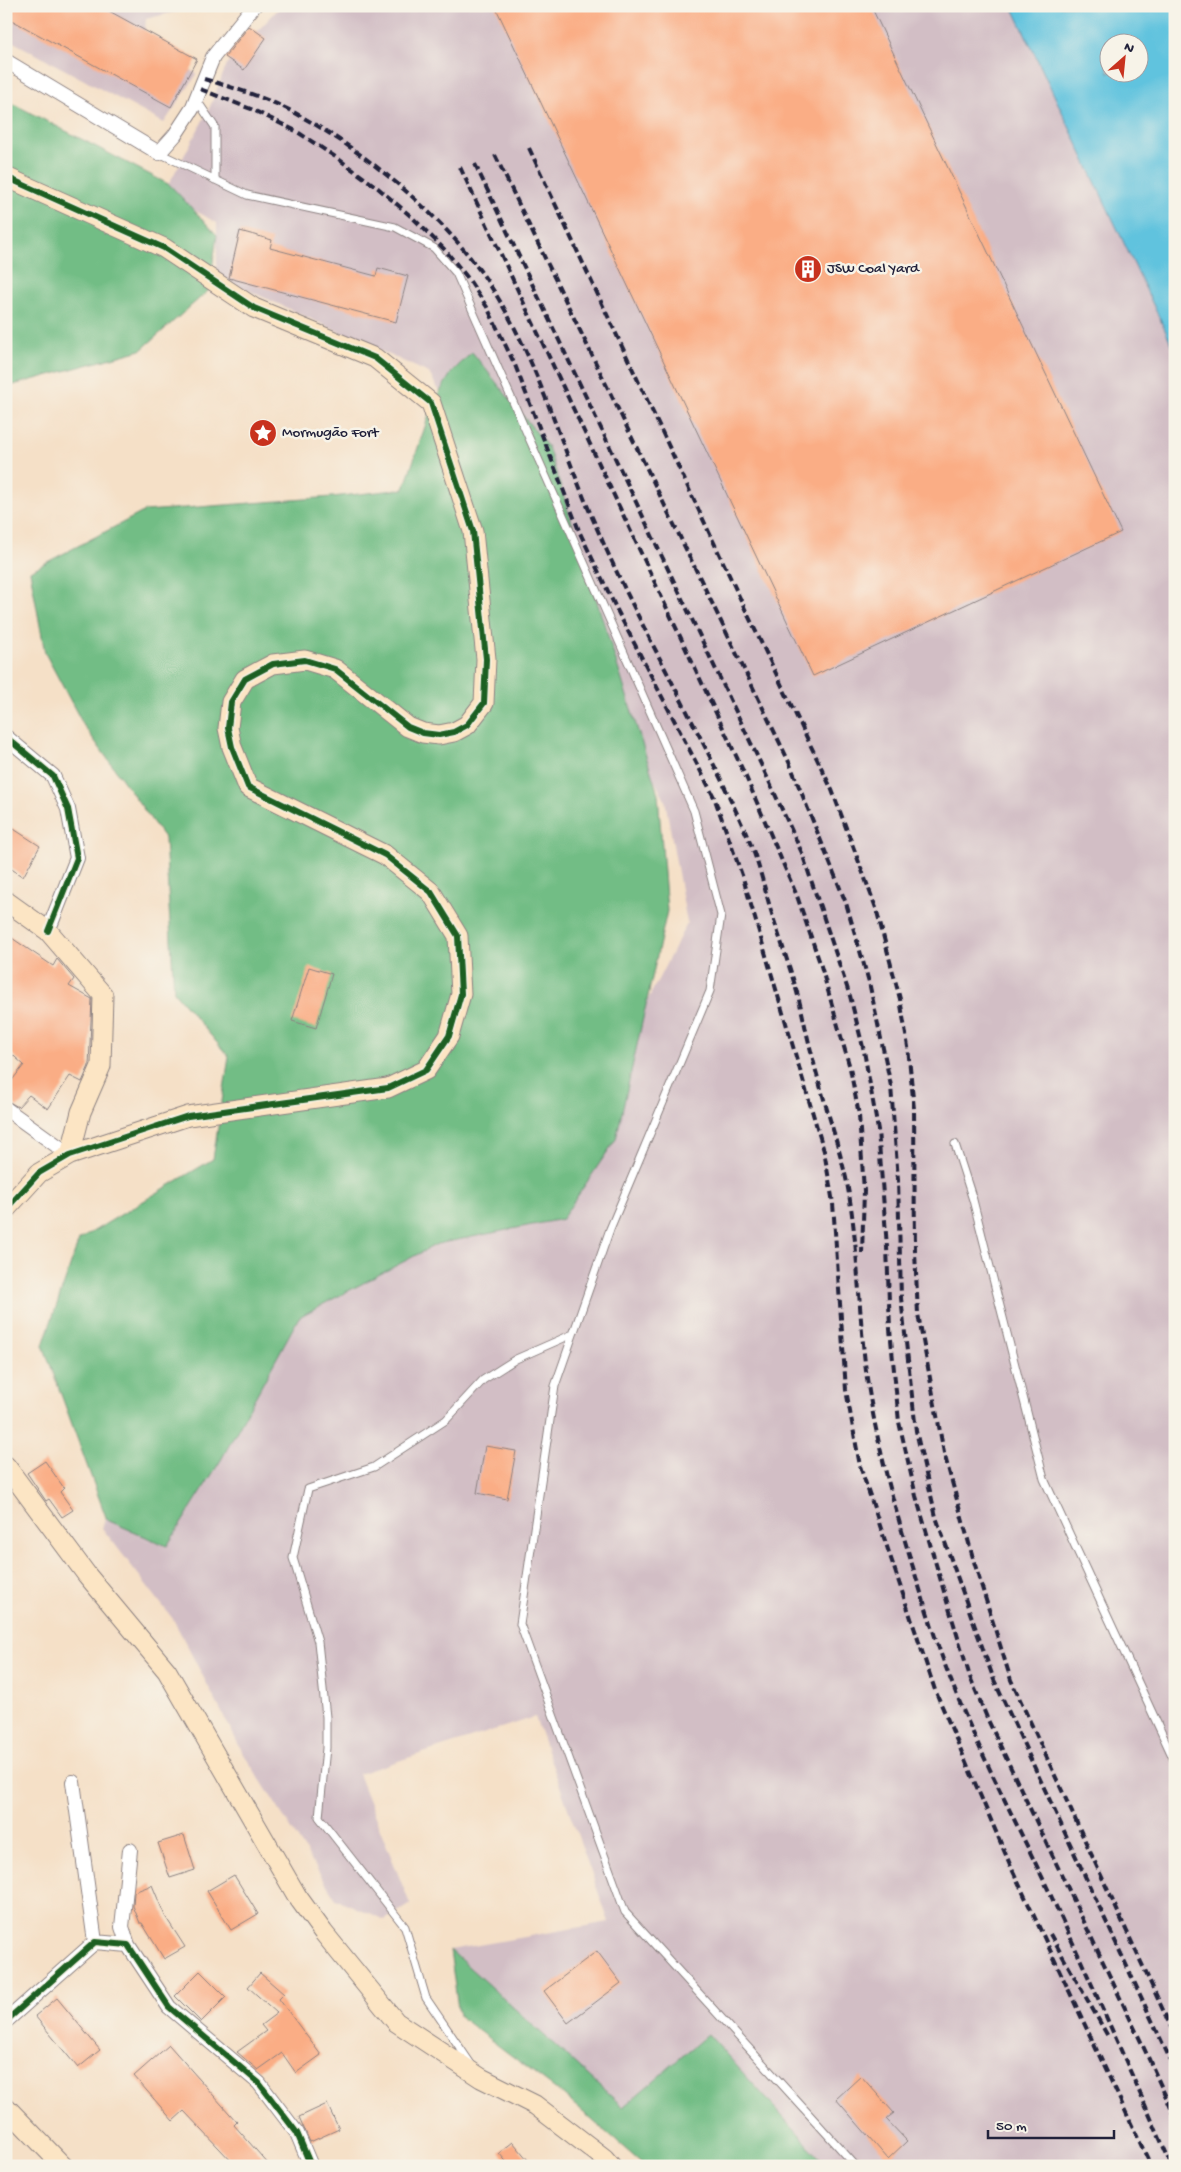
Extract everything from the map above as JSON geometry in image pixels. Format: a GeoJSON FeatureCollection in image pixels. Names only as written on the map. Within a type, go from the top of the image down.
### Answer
{"type":"FeatureCollection","features":[{"type":"Feature","properties":{"kind":"street"},"geometry":{"type":"LineString","coordinates":[[6,61],[159,153],[175,135],[196,98],[213,57],[254,6]]}},
{"type":"Feature","properties":{"kind":"street"},"geometry":{"type":"LineString","coordinates":[[6,177],[164,248],[254,308],[375,358],[431,403],[473,531],[486,659],[484,703],[467,725],[454,732],[439,735],[423,733],[408,727],[335,669],[305,660],[273,664],[245,679],[231,702],[228,728],[232,748],[248,787],[386,855],[431,892],[458,936],[461,994],[449,1036],[426,1070],[388,1088],[188,1116],[70,1155],[39,1173],[6,1209]]}},
{"type":"Feature","properties":{"kind":"street"},"geometry":{"type":"LineString","coordinates":[[6,737],[53,776],[68,809],[77,858],[48,931]]}},
{"type":"Feature","properties":{"kind":"street"},"geometry":{"type":"LineString","coordinates":[[6,901],[48,931],[103,995],[101,1066],[81,1112],[70,1155]]}},
{"type":"Feature","properties":{"kind":"street"},"geometry":{"type":"LineString","coordinates":[[6,1109],[70,1155]]}},
{"type":"Feature","properties":{"kind":"street"},"geometry":{"type":"LineString","coordinates":[[6,1466],[87,1575],[167,1671],[297,1896],[323,1932],[396,2022],[481,2078],[535,2105],[604,2158],[611,2166]]}},
{"type":"Feature","properties":{"kind":"street"},"geometry":{"type":"LineString","coordinates":[[73,1782],[95,1942]]}},
{"type":"Feature","properties":{"kind":"street"},"geometry":{"type":"LineString","coordinates":[[130,1850],[122,1927],[128,1945],[169,2007],[259,2083],[297,2133],[311,2166]]}},
{"type":"Feature","properties":{"kind":"street"},"geometry":{"type":"LineString","coordinates":[[6,2021],[95,1942],[128,1945]]}},
{"type":"Feature","properties":{"kind":"street"},"geometry":{"type":"LineString","coordinates":[[6,2107],[63,2166]]}},
{"type":"Feature","properties":{"kind":"lane"},"geometry":{"type":"LineString","coordinates":[[196,98],[215,127],[215,180]]}},
{"type":"Feature","properties":{"kind":"lane"},"geometry":{"type":"LineString","coordinates":[[159,153],[247,195],[395,227],[434,248],[456,273],[694,811],[721,915],[710,991],[610,1229],[555,1386],[520,1624],[625,1912],[856,2166]]}},
{"type":"Feature","properties":{"kind":"lane"},"geometry":{"type":"LineString","coordinates":[[955,1144],[973,1200],[1044,1479],[1175,1762]]}},
{"type":"Feature","properties":{"kind":"lane"},"geometry":{"type":"LineString","coordinates":[[481,2078],[426,1998],[405,1927],[319,1817],[326,1748],[326,1717],[318,1642],[292,1558],[308,1488],[374,1467],[446,1420],[483,1380],[516,1359],[573,1334]]}},
{"type":"Feature","properties":{"kind":"shaded area"},"geometry":{"type":"Polygon","coordinates":[[[6,6],[199,6],[146,19],[143,45],[197,74],[164,123],[6,38],[6,6]]]}},
{"type":"Feature","properties":{"kind":"shaded area"},"geometry":{"type":"Polygon","coordinates":[[[281,6],[1012,6],[1175,351],[1175,2166],[827,2166],[708,2034],[623,2107],[450,1950],[609,1922],[535,1717],[358,1774],[410,1904],[385,1920],[336,1899],[242,1751],[173,1619],[102,1528],[174,1330],[617,1060],[687,923],[665,800],[429,373],[217,276],[217,223],[164,193],[209,109],[227,64],[281,6]]]}},
{"type":"Feature","properties":{"kind":"green space"},"geometry":{"type":"Polygon","coordinates":[[[6,100],[170,185],[217,235],[209,290],[141,350],[6,387],[6,100]]]}},
{"type":"Feature","properties":{"kind":"green space"},"geometry":{"type":"Polygon","coordinates":[[[472,352],[548,447],[658,794],[667,911],[616,1139],[562,1219],[437,1244],[299,1317],[221,1460],[167,1546],[107,1520],[43,1345],[79,1240],[213,1159],[229,1057],[174,992],[165,839],[84,726],[45,653],[30,571],[145,511],[332,497],[404,489],[433,403],[452,372],[472,352]]]}},
{"type":"Feature","properties":{"kind":"green space"},"geometry":{"type":"Polygon","coordinates":[[[450,1950],[623,2107],[708,2034],[827,2166],[645,2166],[562,2094],[459,2016],[450,1950]]]}},
{"type":"Feature","properties":{"kind":"water"},"geometry":{"type":"Polygon","coordinates":[[[1012,6],[1175,6],[1175,351],[1012,6]]]}},
{"type":"Feature","properties":{"kind":"building"},"geometry":{"type":"Polygon","coordinates":[[[6,6],[100,6],[197,59],[171,107],[6,17],[6,6]]]}},
{"type":"Feature","properties":{"kind":"building","name":"JSW Coal Yard"},"geometry":{"type":"Polygon","coordinates":[[[495,6],[871,6],[1121,532],[813,676],[495,6]]]}},
{"type":"Feature","properties":{"kind":"building"},"geometry":{"type":"Polygon","coordinates":[[[249,26],[266,38],[244,70],[225,57],[249,26]]]}},
{"type":"Feature","properties":{"kind":"building"},"geometry":{"type":"Polygon","coordinates":[[[240,231],[272,240],[270,248],[376,276],[378,268],[408,276],[396,322],[229,278],[240,231]]]}},
{"type":"Feature","properties":{"kind":"building"},"geometry":{"type":"Polygon","coordinates":[[[6,824],[40,846],[23,877],[6,865],[6,824]]]}},
{"type":"Feature","properties":{"kind":"building"},"geometry":{"type":"Polygon","coordinates":[[[6,934],[53,966],[57,959],[74,979],[69,986],[92,999],[89,1066],[82,1082],[70,1076],[48,1109],[29,1095],[18,1107],[6,1100],[6,1088],[24,1065],[6,1049],[6,934]]]}},
{"type":"Feature","properties":{"kind":"building"},"geometry":{"type":"Polygon","coordinates":[[[309,967],[332,974],[316,1028],[292,1021],[309,967]]]}},
{"type":"Feature","properties":{"kind":"building"},"geometry":{"type":"Polygon","coordinates":[[[485,1446],[516,1451],[507,1499],[477,1493],[485,1446]]]}},
{"type":"Feature","properties":{"kind":"building"},"geometry":{"type":"Polygon","coordinates":[[[45,1461],[64,1488],[60,1492],[73,1510],[62,1517],[49,1499],[46,1501],[27,1473],[45,1461]]]}},
{"type":"Feature","properties":{"kind":"building"},"geometry":{"type":"Polygon","coordinates":[[[184,1835],[195,1870],[170,1878],[158,1843],[184,1835]]]}},
{"type":"Feature","properties":{"kind":"building"},"geometry":{"type":"Polygon","coordinates":[[[234,1875],[258,1914],[231,1930],[207,1891],[234,1875]]]}},
{"type":"Feature","properties":{"kind":"building"},"geometry":{"type":"Polygon","coordinates":[[[152,1885],[165,1916],[185,1947],[164,1959],[142,1923],[140,1923],[133,1906],[134,1892],[152,1885]]]}},
{"type":"Feature","properties":{"kind":"building"},"geometry":{"type":"Polygon","coordinates":[[[597,1951],[621,1983],[568,2023],[544,1991],[597,1951]]]}},
{"type":"Feature","properties":{"kind":"building"},"geometry":{"type":"Polygon","coordinates":[[[200,1971],[226,1997],[201,2022],[175,1996],[200,1971]]]}},
{"type":"Feature","properties":{"kind":"building"},"geometry":{"type":"Polygon","coordinates":[[[260,1973],[284,1994],[279,1999],[321,2055],[296,2073],[282,2053],[258,2070],[237,2052],[266,2031],[261,2025],[277,2013],[248,1987],[260,1973]]]}},
{"type":"Feature","properties":{"kind":"building"},"geometry":{"type":"Polygon","coordinates":[[[57,1998],[100,2050],[78,2068],[35,2016],[57,1998]]]}},
{"type":"Feature","properties":{"kind":"building"},"geometry":{"type":"Polygon","coordinates":[[[169,2045],[237,2122],[234,2125],[270,2166],[236,2166],[184,2111],[173,2121],[134,2076],[169,2045]]]}},
{"type":"Feature","properties":{"kind":"building"},"geometry":{"type":"Polygon","coordinates":[[[861,2076],[894,2113],[886,2119],[907,2141],[888,2159],[836,2099],[861,2076]]]}},
{"type":"Feature","properties":{"kind":"building"},"geometry":{"type":"Polygon","coordinates":[[[327,2104],[339,2129],[310,2142],[299,2117],[327,2104]]]}},
{"type":"Feature","properties":{"kind":"building"},"geometry":{"type":"Polygon","coordinates":[[[513,2142],[533,2166],[510,2166],[499,2153],[513,2142]]]}},
{"type":"Feature","properties":{"kind":"railway"},"geometry":{"type":"LineString","coordinates":[[204,79],[256,95],[292,112],[350,147],[397,183],[439,223],[475,264],[495,293],[528,357],[581,491],[613,565],[733,804],[754,853],[796,990],[846,1178],[854,1234],[863,1347],[876,1431],[889,1486],[921,1594],[941,1655],[968,1721],[1078,1953],[1172,2166]]}},
{"type":"Feature","properties":{"kind":"railway"},"geometry":{"type":"LineString","coordinates":[[200,89],[251,109],[296,131],[337,158],[378,188],[413,218],[446,251],[467,277],[487,307],[515,365],[580,533],[617,610],[714,797],[743,878],[824,1151],[833,1203],[846,1390],[860,1466],[935,1690],[1012,1869],[1151,2166]]}},
{"type":"Feature","properties":{"kind":"railway"},"geometry":{"type":"LineString","coordinates":[[529,148],[832,790],[876,908],[900,999],[908,1047],[914,1109],[915,1252],[918,1314],[944,1453],[975,1565],[1011,1680],[1175,2036]]}},
{"type":"Feature","properties":{"kind":"railway"},"geometry":{"type":"LineString","coordinates":[[495,155],[789,762],[846,903],[869,982],[891,1086],[898,1180],[901,1298],[916,1431],[936,1517],[994,1680],[1175,2070]]}},
{"type":"Feature","properties":{"kind":"railway"},"geometry":{"type":"LineString","coordinates":[[475,164],[802,853],[850,996],[864,1051],[878,1130],[887,1247],[890,1329],[899,1422],[916,1496],[945,1595],[970,1677],[988,1720],[1175,2117]]}},
{"type":"Feature","properties":{"kind":"railway"},"geometry":{"type":"LineString","coordinates":[[460,167],[746,777],[797,896],[821,966],[850,1068],[859,1115],[864,1191],[862,1253]]}},
{"type":"Feature","properties":{"kind":"railway"},"geometry":{"type":"LineString","coordinates":[[1050,1934],[1109,2038]]}},
{"type":"Feature","properties":{"kind":"cycle path"},"geometry":{"type":"LineString","coordinates":[[6,177],[164,248],[254,308],[375,358],[431,403],[473,531],[486,659],[484,703],[467,725],[454,732],[439,735],[423,733],[408,727],[335,669],[305,660],[273,664],[245,679],[231,702],[228,728],[232,747],[248,787],[385,855],[431,892],[458,936],[461,994],[449,1036],[426,1070],[388,1088],[188,1116],[70,1155],[39,1173],[6,1209]]}},
{"type":"Feature","properties":{"kind":"cycle path"},"geometry":{"type":"LineString","coordinates":[[6,737],[53,776],[68,809],[77,858],[48,931]]}},
{"type":"Feature","properties":{"kind":"cycle path"},"geometry":{"type":"LineString","coordinates":[[6,2021],[95,1942],[128,1945],[169,2007],[259,2083],[297,2133],[311,2166]]}},
{"type":"Feature","properties":{"kind":"place","name":"JSW Coal Yard"},"geometry":{"type":"Point","coordinates":[808,269]}},
{"type":"Feature","properties":{"kind":"place","name":"Mormugão Fort"},"geometry":{"type":"Point","coordinates":[263,433]}}]}
